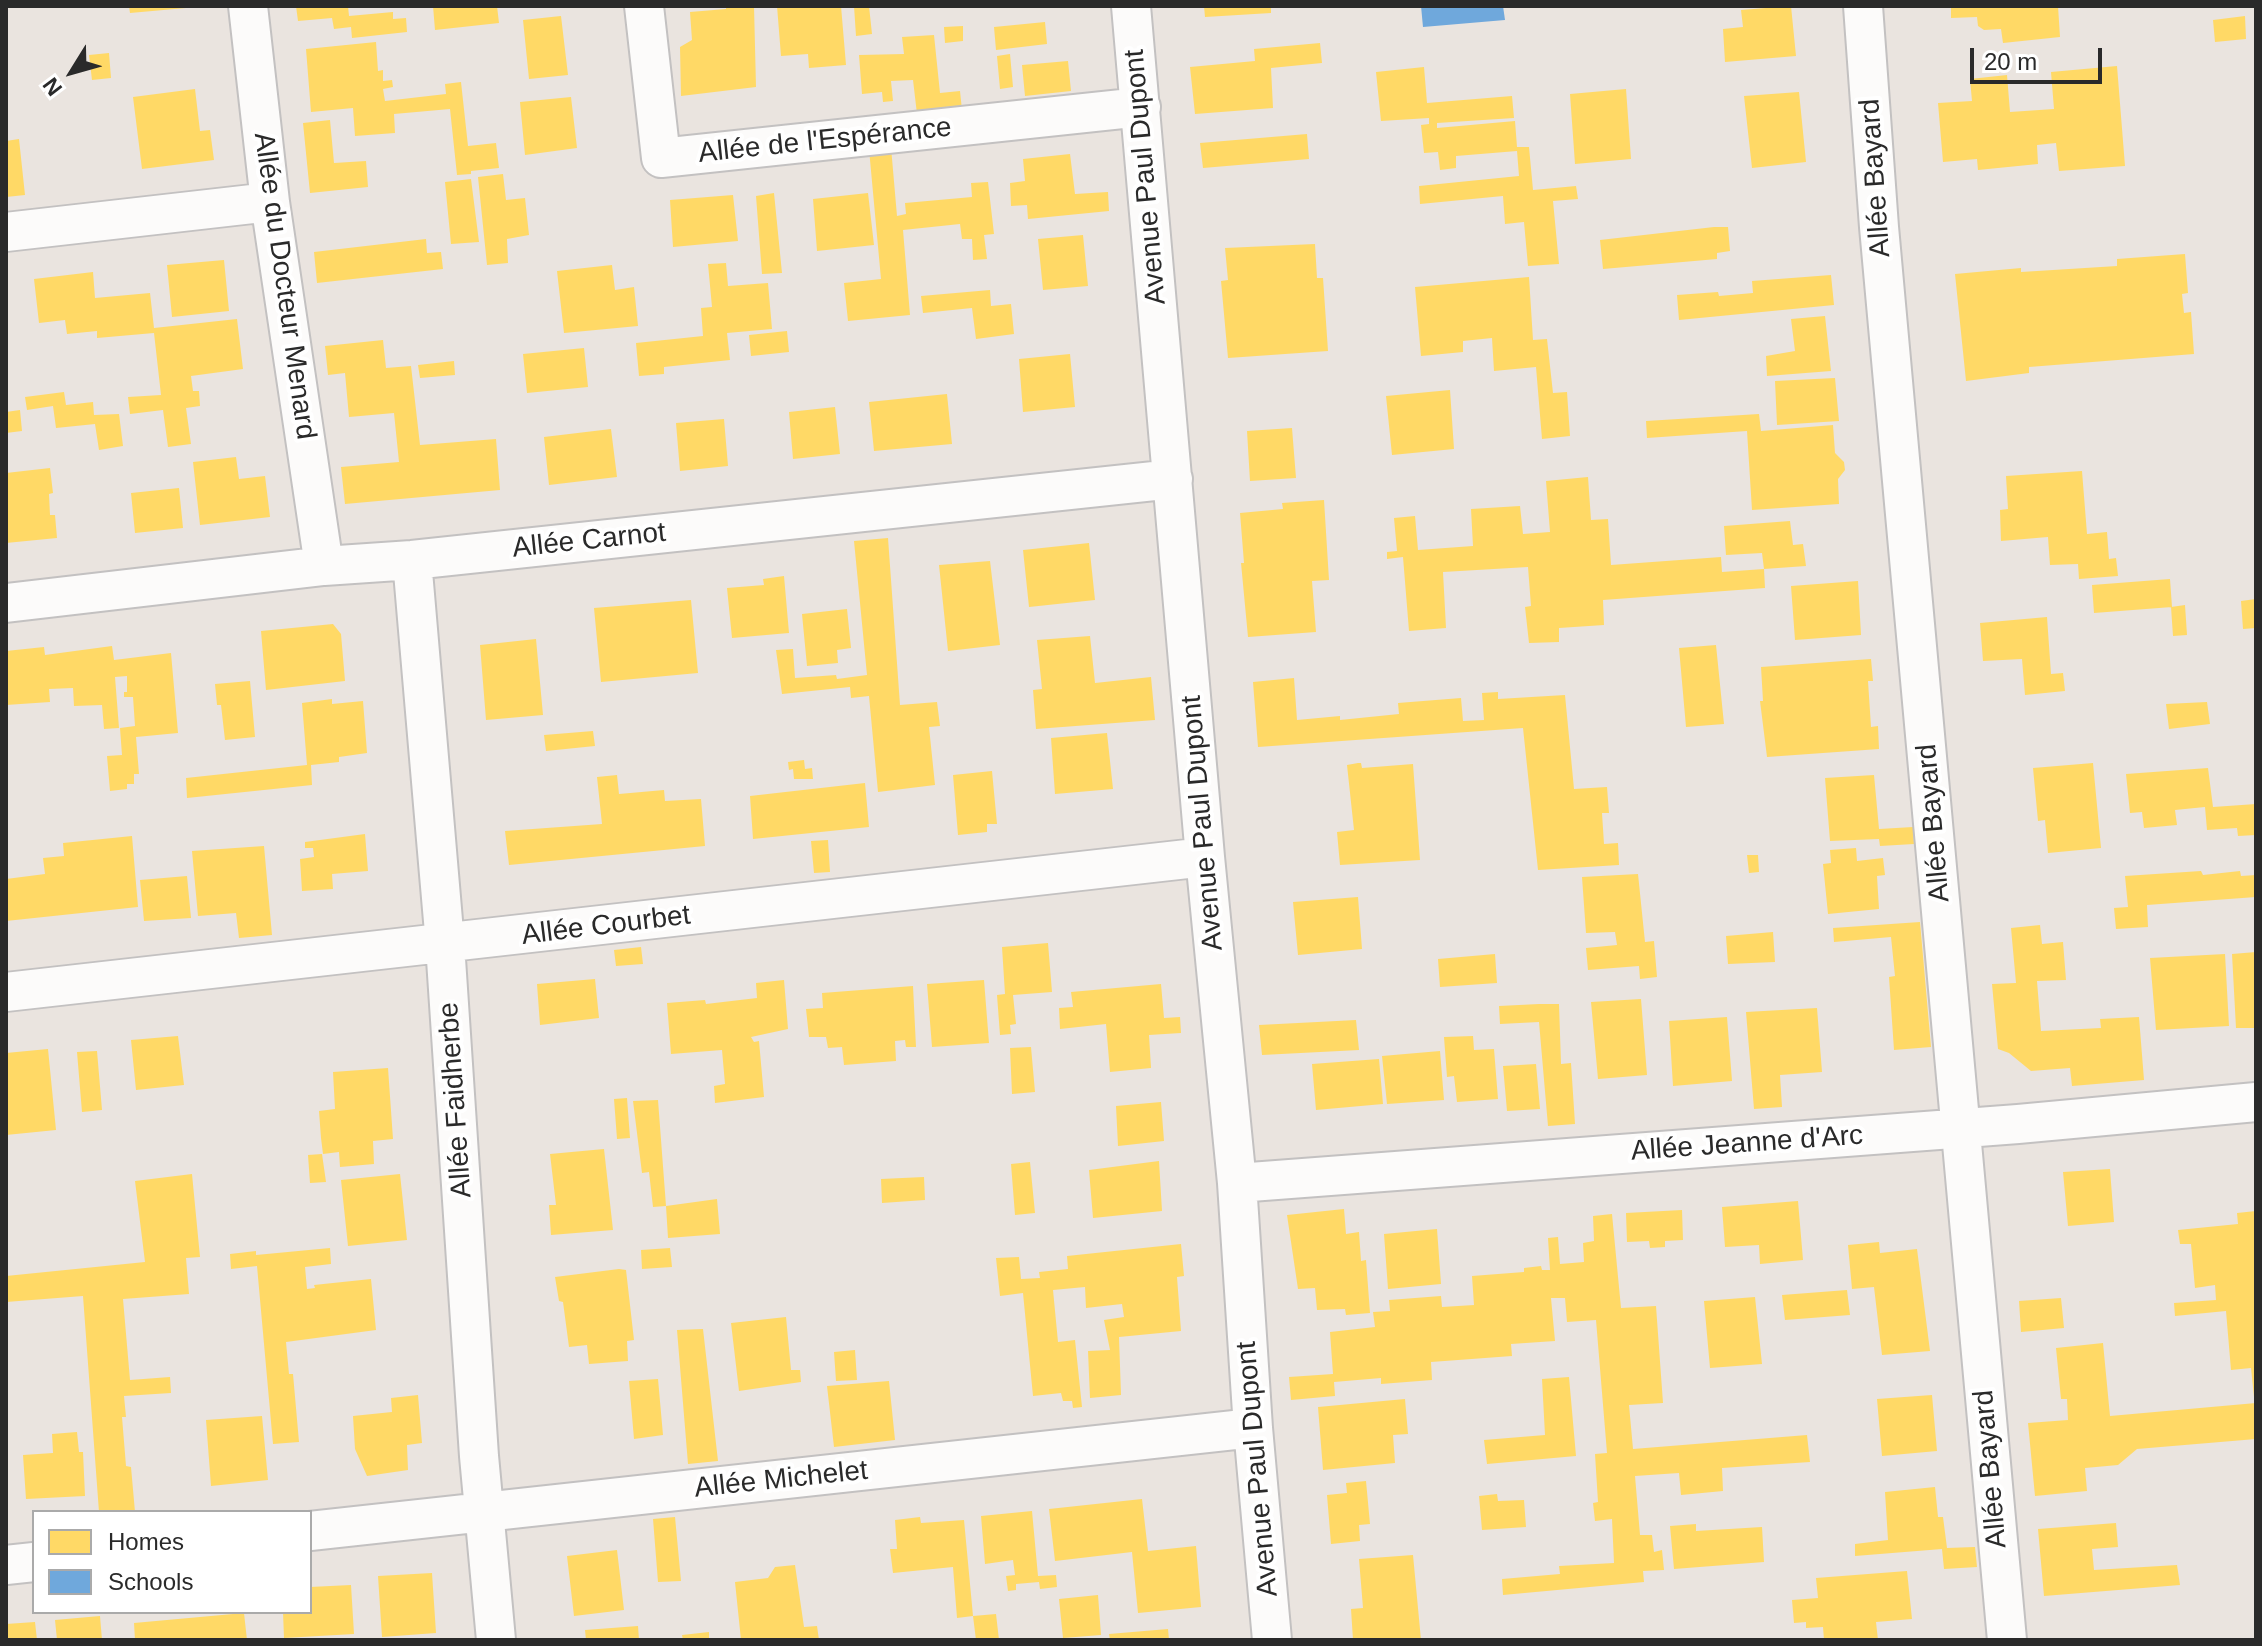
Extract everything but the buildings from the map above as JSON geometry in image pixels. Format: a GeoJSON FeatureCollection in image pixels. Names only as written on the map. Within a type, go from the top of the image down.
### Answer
{"type":"FeatureCollection","features":[{"type":"Feature","properties":{"kind":"street","name":"Allée du Docteur Menard"},"geometry":{"type":"LineString","coordinates":[[248,6],[270,202],[324,566]]}},
{"type":"Feature","properties":{"kind":"street","name":"Allée de l'Espérance"},"geometry":{"type":"LineString","coordinates":[[644,6],[661,158],[1141,107]]}},
{"type":"Feature","properties":{"kind":"street","name":"Avenue Paul Dupont"},"geometry":{"type":"LineString","coordinates":[[1131,6],[1205,857],[1237,1183],[1253,1428],[1272,1640]]}},
{"type":"Feature","properties":{"kind":"street","name":"Allée Bayard"},"geometry":{"type":"LineString","coordinates":[[1863,6],[1879,227],[2007,1640]]}},
{"type":"Feature","properties":{"kind":"street"},"geometry":{"type":"LineString","coordinates":[[6,232],[270,202]]}},
{"type":"Feature","properties":{"kind":"street","name":"Allée Carnot"},"geometry":{"type":"LineString","coordinates":[[6,603],[324,566],[412,560],[1173,479]]}},
{"type":"Feature","properties":{"kind":"street","name":"Allée Faidherbe"},"geometry":{"type":"LineString","coordinates":[[412,560],[445,944],[484,1512],[496,1640]]}},
{"type":"Feature","properties":{"kind":"street","name":"Allée Courbet"},"geometry":{"type":"LineString","coordinates":[[6,992],[1205,857]]}},
{"type":"Feature","properties":{"kind":"street","name":"Allée Jeanne d'Arc"},"geometry":{"type":"LineString","coordinates":[[1237,1183],[1961,1128],[2256,1102]]}},
{"type":"Feature","properties":{"kind":"street","name":"Allée Michelet"},"geometry":{"type":"LineString","coordinates":[[312,1531],[1253,1428]]}},
{"type":"Feature","properties":{"kind":"street"},"geometry":{"type":"LineString","coordinates":[[6,1565],[32,1562]]}}]}
